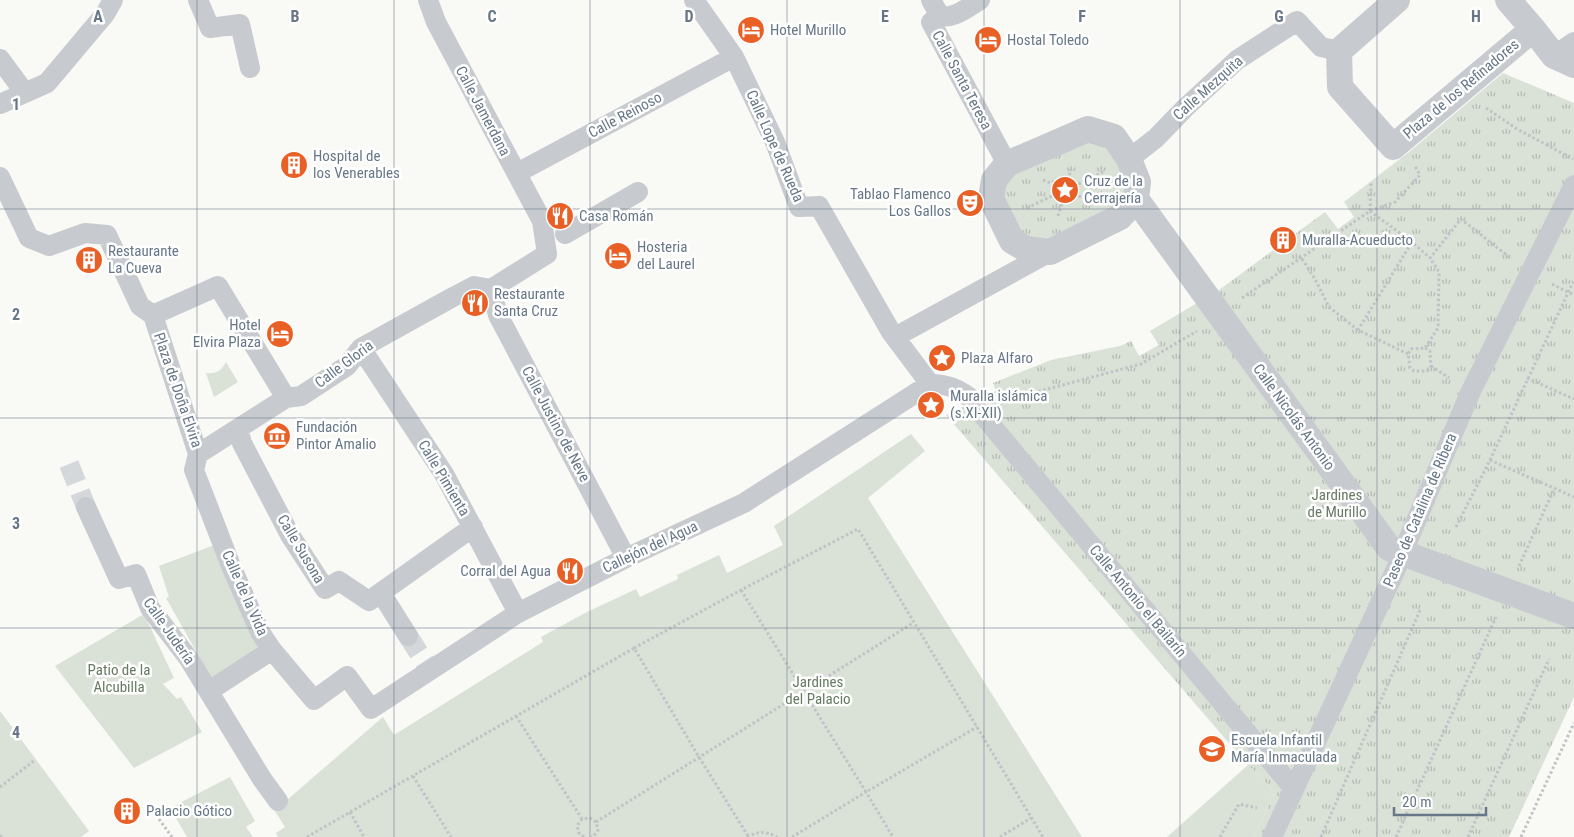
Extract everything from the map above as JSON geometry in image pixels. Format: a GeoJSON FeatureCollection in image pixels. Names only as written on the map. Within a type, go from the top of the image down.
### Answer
{"type":"FeatureCollection","features":[{"type":"Feature","properties":{"kind":"street"},"geometry":{"type":"LineString","coordinates":[[0,104],[47,83],[105,14],[113,0]]}},
{"type":"Feature","properties":{"kind":"street"},"geometry":{"type":"LineString","coordinates":[[198,0],[210,28],[240,24],[250,68]]}},
{"type":"Feature","properties":{"kind":"street","name":"Calle Jamerdana"},"geometry":{"type":"LineString","coordinates":[[428,0],[436,22],[542,221],[547,254],[491,289]]}},
{"type":"Feature","properties":{"kind":"street","name":"Calle Lope de Rueda"},"geometry":{"type":"LineString","coordinates":[[694,0],[734,57],[775,142],[799,207],[819,206],[893,334]]}},
{"type":"Feature","properties":{"kind":"street"},"geometry":{"type":"LineString","coordinates":[[935,8],[947,18],[980,0]]}},
{"type":"Feature","properties":{"kind":"street"},"geometry":{"type":"LineString","coordinates":[[1339,51],[1397,0]]}},
{"type":"Feature","properties":{"kind":"street","name":"Plaza de los Refinadores"},"geometry":{"type":"LineString","coordinates":[[1339,51],[1340,87],[1393,147],[1533,29],[1508,0]]}},
{"type":"Feature","properties":{"kind":"street","name":"Calle Santa Teresa"},"geometry":{"type":"LineString","coordinates":[[935,8],[931,22],[1007,164]]}},
{"type":"Feature","properties":{"kind":"street","name":"Calle Mezquita"},"geometry":{"type":"LineString","coordinates":[[1129,160],[1156,138],[1237,60],[1297,20],[1321,47],[1339,51]]}},
{"type":"Feature","properties":{"kind":"street"},"geometry":{"type":"LineString","coordinates":[[1533,29],[1567,54]]}},
{"type":"Feature","properties":{"kind":"street","name":"Calle Reinoso"},"geometry":{"type":"LineString","coordinates":[[516,173],[734,57]]}},
{"type":"Feature","properties":{"kind":"street"},"geometry":{"type":"LineString","coordinates":[[0,59],[25,93]]}},
{"type":"Feature","properties":{"kind":"street"},"geometry":{"type":"LineString","coordinates":[[978,407],[964,392],[951,386],[930,384],[893,334],[1120,217],[1136,199],[1138,182],[1129,160],[1114,137],[1088,129],[1007,164],[994,180],[991,198],[1012,241],[1026,249],[1050,252]]}},
{"type":"Feature","properties":{"kind":"street"},"geometry":{"type":"LineString","coordinates":[[0,177],[29,238],[49,246],[85,232],[107,235],[140,306],[153,315]]}},
{"type":"Feature","properties":{"kind":"street","name":"Paseo de Catalina de Ribera"},"geometry":{"type":"LineString","coordinates":[[1272,837],[1403,553],[1470,393],[1574,185]]}},
{"type":"Feature","properties":{"kind":"street"},"geometry":{"type":"LineString","coordinates":[[565,234],[638,192]]}},
{"type":"Feature","properties":{"kind":"street","name":"Calle Nicolás Antonio"},"geometry":{"type":"LineString","coordinates":[[1136,199],[1388,548],[1574,616]]}},
{"type":"Feature","properties":{"kind":"street","name":"Plaza de Doña Elvira"},"geometry":{"type":"LineString","coordinates":[[218,286],[286,398],[198,454],[153,315],[218,286]]}},
{"type":"Feature","properties":{"kind":"street","name":"Calle Gloria"},"geometry":{"type":"LineString","coordinates":[[286,398],[301,396],[347,366],[361,348],[453,297],[474,286],[491,289]]}},
{"type":"Feature","properties":{"kind":"street","name":"Calle Justino de Neve"},"geometry":{"type":"LineString","coordinates":[[491,289],[498,315],[626,558]]}},
{"type":"Feature","properties":{"kind":"street","name":"Calle Pimienta"},"geometry":{"type":"LineString","coordinates":[[361,348],[444,474],[518,613]]}},
{"type":"Feature","properties":{"kind":"street","name":"Callejón del Agua"},"geometry":{"type":"LineString","coordinates":[[371,710],[429,669],[518,613],[626,558],[744,503],[930,384]]}},
{"type":"Feature","properties":{"kind":"street","name":"Calle Antonio el Bailarín"},"geometry":{"type":"LineString","coordinates":[[978,407],[1294,789]]}},
{"type":"Feature","properties":{"kind":"street","name":"Calle Susona"},"geometry":{"type":"LineString","coordinates":[[238,429],[242,444],[290,534],[325,589],[339,581],[369,601],[473,527]]}},
{"type":"Feature","properties":{"kind":"street","name":"Calle de la Vida"},"geometry":{"type":"LineString","coordinates":[[198,454],[194,470],[231,566],[260,632],[272,650],[314,700],[347,676],[371,710]]}},
{"type":"Feature","properties":{"kind":"street","name":"Calle Judería"},"geometry":{"type":"LineString","coordinates":[[86,507],[119,579],[136,574],[150,608],[189,658],[262,780],[278,800]]}},
{"type":"Feature","properties":{"kind":"street"},"geometry":{"type":"LineString","coordinates":[[381,593],[408,636]]}},
{"type":"Feature","properties":{"kind":"street"},"geometry":{"type":"LineString","coordinates":[[209,691],[272,650]]}},
{"type":"Feature","properties":{"kind":"path"},"geometry":{"type":"LineString","coordinates":[[1462,88],[1471,98],[1517,129],[1574,160]]}},
{"type":"Feature","properties":{"kind":"path"},"geometry":{"type":"LineString","coordinates":[[1068,180],[1072,162]]}},
{"type":"Feature","properties":{"kind":"path"},"geometry":{"type":"LineString","coordinates":[[1074,186],[1104,171]]}},
{"type":"Feature","properties":{"kind":"path"},"geometry":{"type":"LineString","coordinates":[[978,407],[1140,364],[1196,332],[1206,320],[1302,259],[1370,211],[1396,202],[1420,175]]}},
{"type":"Feature","properties":{"kind":"path"},"geometry":{"type":"LineString","coordinates":[[1038,178],[1056,185]]}},
{"type":"Feature","properties":{"kind":"path"},"geometry":{"type":"LineString","coordinates":[[1056,185],[1058,182],[1068,180]]}},
{"type":"Feature","properties":{"kind":"path"},"geometry":{"type":"LineString","coordinates":[[1062,200],[1067,200],[1074,194],[1074,186],[1068,180]]}},
{"type":"Feature","properties":{"kind":"path"},"geometry":{"type":"LineString","coordinates":[[1370,211],[1371,182]]}},
{"type":"Feature","properties":{"kind":"path"},"geometry":{"type":"LineString","coordinates":[[1056,185],[1056,194],[1062,200]]}},
{"type":"Feature","properties":{"kind":"path"},"geometry":{"type":"LineString","coordinates":[[1026,209],[1056,194]]}},
{"type":"Feature","properties":{"kind":"path"},"geometry":{"type":"LineString","coordinates":[[1074,194],[1091,201]]}},
{"type":"Feature","properties":{"kind":"path"},"geometry":{"type":"LineString","coordinates":[[1057,217],[1062,200]]}},
{"type":"Feature","properties":{"kind":"path"},"geometry":{"type":"LineString","coordinates":[[1370,211],[1412,242],[1430,258],[1439,272],[1438,328],[1425,348]]}},
{"type":"Feature","properties":{"kind":"path"},"geometry":{"type":"LineString","coordinates":[[1430,258],[1461,219],[1530,273],[1574,295]]}},
{"type":"Feature","properties":{"kind":"path"},"geometry":{"type":"LineString","coordinates":[[1358,330],[1412,242]]}},
{"type":"Feature","properties":{"kind":"path"},"geometry":{"type":"LineString","coordinates":[[1302,259],[1315,279],[1329,307],[1358,330],[1408,354]]}},
{"type":"Feature","properties":{"kind":"path"},"geometry":{"type":"LineString","coordinates":[[1456,527],[1490,460],[1574,280]]}},
{"type":"Feature","properties":{"kind":"path"},"geometry":{"type":"LineString","coordinates":[[1425,348],[1430,351],[1431,366],[1427,371],[1414,372],[1410,368],[1408,354],[1412,349],[1425,348]]}},
{"type":"Feature","properties":{"kind":"path"},"geometry":{"type":"LineString","coordinates":[[1527,378],[1574,399]]}},
{"type":"Feature","properties":{"kind":"path"},"geometry":{"type":"LineString","coordinates":[[1490,460],[1574,497]]}},
{"type":"Feature","properties":{"kind":"path"},"geometry":{"type":"LineString","coordinates":[[1396,837],[1554,489]]}},
{"type":"Feature","properties":{"kind":"path"},"geometry":{"type":"LineString","coordinates":[[307,837],[634,648],[858,529],[1043,837]]}},
{"type":"Feature","properties":{"kind":"path"},"geometry":{"type":"LineString","coordinates":[[741,590],[893,837]]}},
{"type":"Feature","properties":{"kind":"path"},"geometry":{"type":"LineString","coordinates":[[1321,837],[1421,608]]}},
{"type":"Feature","properties":{"kind":"path"},"geometry":{"type":"LineString","coordinates":[[596,822],[913,622]]}},
{"type":"Feature","properties":{"kind":"path"},"geometry":{"type":"LineString","coordinates":[[634,648],[747,836],[763,832],[777,837]]}},
{"type":"Feature","properties":{"kind":"path"},"geometry":{"type":"LineString","coordinates":[[1468,837],[1549,658]]}},
{"type":"Feature","properties":{"kind":"path"},"geometry":{"type":"LineString","coordinates":[[516,716],[582,819]]}},
{"type":"Feature","properties":{"kind":"path"},"geometry":{"type":"LineString","coordinates":[[1522,837],[1574,723]]}},
{"type":"Feature","properties":{"kind":"path"},"geometry":{"type":"LineString","coordinates":[[792,837],[977,728]]}},
{"type":"Feature","properties":{"kind":"path"},"geometry":{"type":"LineString","coordinates":[[0,787],[35,760]]}},
{"type":"Feature","properties":{"kind":"path"},"geometry":{"type":"LineString","coordinates":[[413,776],[451,837]]}},
{"type":"Feature","properties":{"kind":"path"},"geometry":{"type":"LineString","coordinates":[[1220,837],[1239,804],[1283,812]]}},
{"type":"Feature","properties":{"kind":"path"},"geometry":{"type":"LineString","coordinates":[[350,812],[364,837]]}},
{"type":"Feature","properties":{"kind":"path"},"geometry":{"type":"LineString","coordinates":[[156,815],[172,837]]}},
{"type":"Feature","properties":{"kind":"path"},"geometry":{"type":"LineString","coordinates":[[584,837],[579,834],[577,826],[582,819],[590,818],[596,822],[598,830],[593,837]]}},
{"type":"Feature","properties":{"kind":"path"},"geometry":{"type":"LineString","coordinates":[[1000,837],[1031,818]]}},
{"type":"Feature","properties":{"kind":"path"},"geometry":{"type":"LineString","coordinates":[[573,837],[579,834]]}},
{"type":"Feature","properties":{"kind":"green space","name":"Jardines de Murillo"},"geometry":{"type":"Polygon","coordinates":[[[1503,73],[1574,103],[1574,697],[1509,837],[1254,837],[1275,792],[1248,765],[946,415],[996,391],[993,383],[1051,360],[1120,346],[1131,341],[1139,356],[1159,345],[1150,331],[1219,290],[1325,212],[1338,229],[1354,217],[1344,202],[1409,152],[1503,73]]]}},
{"type":"Feature","properties":{"kind":"green space"},"geometry":{"type":"Polygon","coordinates":[[[1099,140],[1123,162],[1125,188],[1120,202],[1111,211],[1051,241],[1029,238],[1007,218],[1003,190],[1015,170],[1073,142],[1099,140]]]}},
{"type":"Feature","properties":{"kind":"green space"},"geometry":{"type":"Polygon","coordinates":[[[226,362],[238,382],[214,397],[206,373],[218,371],[226,362]]]}},
{"type":"Feature","properties":{"kind":"green space","name":"Jardines del Palacio"},"geometry":{"type":"Polygon","coordinates":[[[911,434],[925,451],[868,498],[1082,837],[278,837],[276,833],[285,827],[273,808],[287,800],[383,717],[394,735],[543,642],[541,637],[587,612],[636,589],[640,597],[678,579],[677,575],[719,555],[727,573],[783,545],[774,526],[911,434]]]}},
{"type":"Feature","properties":{"kind":"green space"},"geometry":{"type":"Polygon","coordinates":[[[217,544],[262,650],[214,683],[166,598],[169,597],[159,566],[217,544]]]}},
{"type":"Feature","properties":{"kind":"green space","name":"Patio de la Alcubilla"},"geometry":{"type":"Polygon","coordinates":[[[144,614],[174,678],[163,684],[177,699],[181,697],[202,732],[134,768],[55,666],[144,614]]]}},
{"type":"Feature","properties":{"kind":"green space"},"geometry":{"type":"Polygon","coordinates":[[[0,711],[89,831],[81,837],[0,837],[0,711]]]}},
{"type":"Feature","properties":{"kind":"green space"},"geometry":{"type":"Polygon","coordinates":[[[1248,765],[1275,792],[1254,837],[1167,837],[1248,765]]]}},
{"type":"Feature","properties":{"kind":"green space"},"geometry":{"type":"Polygon","coordinates":[[[230,777],[255,821],[246,827],[253,837],[187,837],[170,808],[230,777]]]}},
{"type":"Feature","properties":{"kind":"tunnel"},"geometry":{"type":"LineString","coordinates":[[69,464],[86,507]]}},
{"type":"Feature","properties":{"kind":"tunnel"},"geometry":{"type":"LineString","coordinates":[[408,636],[428,667]]}},
{"type":"Feature","properties":{"kind":"place","name":"Hotel Murillo"},"geometry":{"type":"Point","coordinates":[751,30]}},
{"type":"Feature","properties":{"kind":"place","name":"Hostal Toledo"},"geometry":{"type":"Point","coordinates":[988,40]}},
{"type":"Feature","properties":{"kind":"place","name":"Hospital de los Venerables"},"geometry":{"type":"Point","coordinates":[294,165]}},
{"type":"Feature","properties":{"kind":"place","name":"Cruz de la Cerrajería"},"geometry":{"type":"Point","coordinates":[1065,190]}},
{"type":"Feature","properties":{"kind":"place","name":"Tablao Flamenco Los Gallos"},"geometry":{"type":"Point","coordinates":[970,203]}},
{"type":"Feature","properties":{"kind":"place","name":"Casa Román"},"geometry":{"type":"Point","coordinates":[560,216]}},
{"type":"Feature","properties":{"kind":"place","name":"Muralla-Acueducto"},"geometry":{"type":"Point","coordinates":[1283,240]}},
{"type":"Feature","properties":{"kind":"place","name":"Hosteria del Laurel"},"geometry":{"type":"Point","coordinates":[618,256]}},
{"type":"Feature","properties":{"kind":"place","name":"Restaurante La Cueva"},"geometry":{"type":"Point","coordinates":[89,260]}},
{"type":"Feature","properties":{"kind":"place","name":"Restaurante Santa Cruz"},"geometry":{"type":"Point","coordinates":[475,303]}},
{"type":"Feature","properties":{"kind":"place","name":"Hotel Elvira Plaza"},"geometry":{"type":"Point","coordinates":[280,334]}},
{"type":"Feature","properties":{"kind":"place","name":"Plaza Alfaro"},"geometry":{"type":"Point","coordinates":[942,358]}},
{"type":"Feature","properties":{"kind":"place","name":"Muralla islámica (s.XI-XII)"},"geometry":{"type":"Point","coordinates":[931,405]}},
{"type":"Feature","properties":{"kind":"place","name":"Fundación Pintor Amalio"},"geometry":{"type":"Point","coordinates":[277,436]}},
{"type":"Feature","properties":{"kind":"place","name":"Corral del Agua"},"geometry":{"type":"Point","coordinates":[570,571]}},
{"type":"Feature","properties":{"kind":"place","name":"Escuela Infantil María Inmaculada"},"geometry":{"type":"Point","coordinates":[1212,749]}},
{"type":"Feature","properties":{"kind":"place","name":"Palacio Gótico"},"geometry":{"type":"Point","coordinates":[127,811]}}]}
